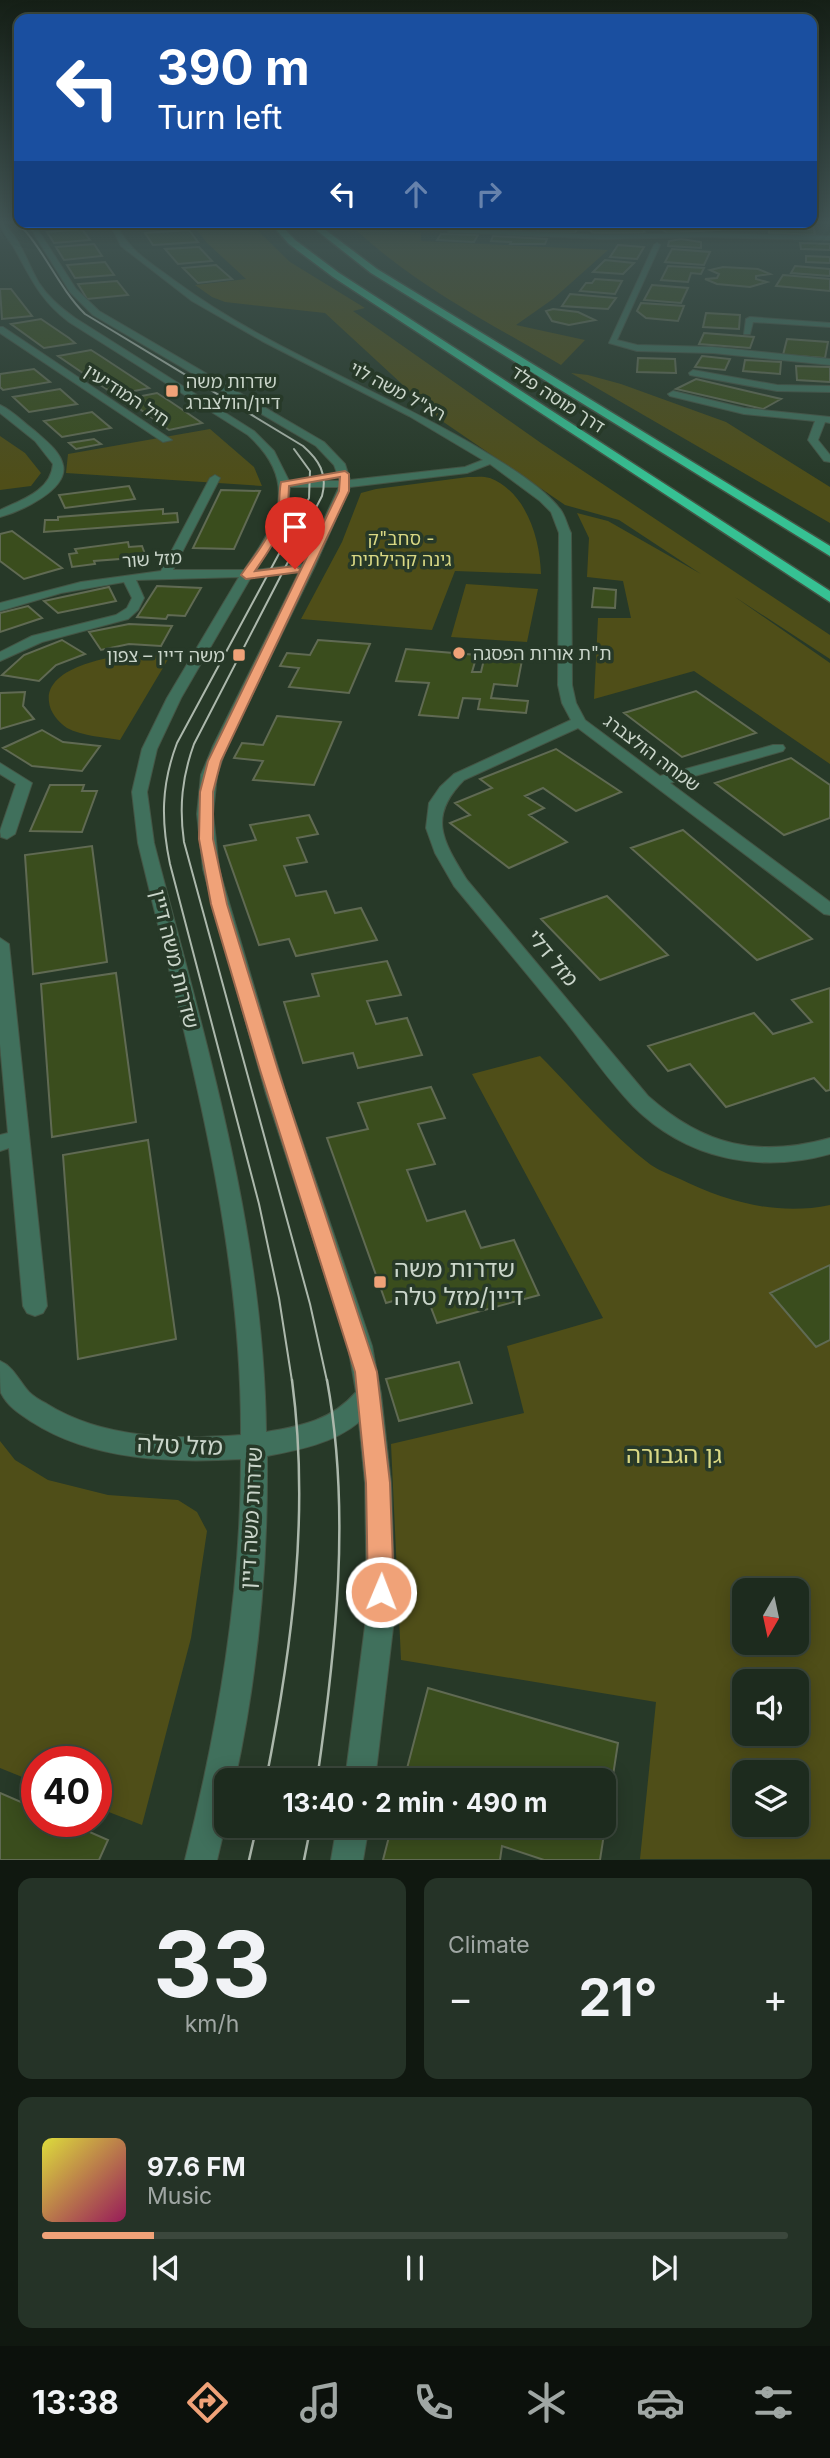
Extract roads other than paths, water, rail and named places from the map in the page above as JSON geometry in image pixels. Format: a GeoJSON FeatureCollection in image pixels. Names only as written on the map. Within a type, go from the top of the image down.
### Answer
{"type":"FeatureCollection","features":[{"type":"Feature","properties":{"kind":"highway","name":"דרך מוסה פלד"},"geometry":{"type":"LineString","coordinates":[[386,308],[830,598]]}},
{"type":"Feature","properties":{"kind":"highway","name":"דרך מוסה פלד"},"geometry":{"type":"LineString","coordinates":[[434,308],[830,552]]}},
{"type":"Feature","properties":{"kind":"street"},"geometry":{"type":"LineString","coordinates":[[56,308],[251,433],[273,456],[282,470],[285,484],[467,470],[491,460]]}},
{"type":"Feature","properties":{"kind":"street"},"geometry":{"type":"LineString","coordinates":[[91,308],[320,444],[335,459],[345,479],[309,566],[214,761],[206,792],[206,839],[219,904],[276,1094],[360,1346],[369,1394],[378,1483],[381,1611],[361,1768]]}},
{"type":"Feature","properties":{"kind":"street","name":"רא\"ל משה לוי"},"geometry":{"type":"LineString","coordinates":[[210,308],[466,445]]}},
{"type":"Feature","properties":{"kind":"street"},"geometry":{"type":"LineString","coordinates":[[628,308],[612,341],[637,348],[713,350],[830,362]]}},
{"type":"Feature","properties":{"kind":"street"},"geometry":{"type":"LineString","coordinates":[[747,332],[750,319],[830,325]]}},
{"type":"Feature","properties":{"kind":"street","name":"חיל המודיעין"},"geometry":{"type":"LineString","coordinates":[[0,329],[167,440]]}},
{"type":"Feature","properties":{"kind":"street"},"geometry":{"type":"LineString","coordinates":[[693,373],[777,388],[830,389]]}},
{"type":"Feature","properties":{"kind":"street"},"geometry":{"type":"LineString","coordinates":[[673,394],[744,411],[825,419],[813,440],[828,459]]}},
{"type":"Feature","properties":{"kind":"street"},"geometry":{"type":"LineString","coordinates":[[0,408],[54,453],[58,460],[58,477],[53,485],[24,504],[0,514]]}},
{"type":"Feature","properties":{"kind":"street","name":"שמחה הולצברג"},"geometry":{"type":"LineString","coordinates":[[466,445],[544,499],[562,522],[567,550],[565,685],[569,704],[579,722],[830,910]]}},
{"type":"Feature","properties":{"kind":"street"},"geometry":{"type":"LineString","coordinates":[[165,574],[215,478]]}},
{"type":"Feature","properties":{"kind":"street","name":"שדרות משה דיין"},"geometry":{"type":"LineString","coordinates":[[201,1860],[228,1745],[243,1644],[254,1498],[255,1445],[244,1284],[228,1176],[146,843],[140,813],[140,787],[145,764],[164,717],[246,575],[271,541],[284,508],[285,484]]}},
{"type":"Feature","properties":{"kind":"street"},"geometry":{"type":"LineString","coordinates":[[0,498],[24,504]]}},
{"type":"Feature","properties":{"kind":"street","name":"מזל שור"},"geometry":{"type":"LineString","coordinates":[[0,607],[67,588],[128,577],[165,574],[246,575],[282,572],[309,566]]}},
{"type":"Feature","properties":{"kind":"street"},"geometry":{"type":"LineString","coordinates":[[0,657],[37,639],[120,618],[129,613],[136,607],[138,598],[128,577]]}},
{"type":"Feature","properties":{"kind":"street","name":"מזל דלי"},"geometry":{"type":"LineString","coordinates":[[579,722],[459,777],[445,789],[433,807],[433,834],[444,856],[460,882],[633,1090],[667,1124],[699,1143],[733,1153],[770,1157],[803,1154],[830,1146]]}},
{"type":"Feature","properties":{"kind":"street"},"geometry":{"type":"LineString","coordinates":[[658,781],[779,748]]}},
{"type":"Feature","properties":{"kind":"street"},"geometry":{"type":"LineString","coordinates":[[0,767],[24,783],[7,834]]}},
{"type":"Feature","properties":{"kind":"street"},"geometry":{"type":"LineString","coordinates":[[0,944],[9,1140],[35,1306]]}},
{"type":"Feature","properties":{"kind":"street","name":"מזל טלה"},"geometry":{"type":"LineString","coordinates":[[0,1372],[3,1380],[27,1405],[56,1424],[101,1440],[151,1448],[206,1450],[304,1436],[334,1426],[349,1416],[369,1394]]}},
{"type":"Feature","properties":{"kind":"street"},"geometry":{"type":"LineString","coordinates":[[347,1860],[351,1838]]}},
{"type":"Feature","properties":{"kind":"tram line"},"geometry":{"type":"LineString","coordinates":[[79,308],[85,314],[303,446],[318,462],[323,474],[322,496],[194,744],[184,780],[182,817],[184,842],[310,1304],[327,1381]]}},
{"type":"Feature","properties":{"kind":"tram line"},"geometry":{"type":"LineString","coordinates":[[292,1381],[279,1298],[259,1204],[170,864],[164,803],[168,774],[177,743],[309,498],[310,471],[294,449]]}},
{"type":"Feature","properties":{"kind":"tram line"},"geometry":{"type":"LineString","coordinates":[[268,1768],[284,1680],[296,1581],[299,1481],[292,1380]]}},
{"type":"Feature","properties":{"kind":"tram line"},"geometry":{"type":"LineString","coordinates":[[319,1768],[330,1680],[338,1580],[338,1480],[327,1380]]}},
{"type":"Feature","properties":{"kind":"tram line"},"geometry":{"type":"LineString","coordinates":[[249,1860],[254,1838]]}},
{"type":"Feature","properties":{"kind":"tram line"},"geometry":{"type":"LineString","coordinates":[[304,1860],[308,1838]]}},
{"type":"Feature","properties":{"kind":"place","name":"שדרות משה דיין/הולצברג"},"geometry":{"type":"Point","coordinates":[172,391]}},
{"type":"Feature","properties":{"kind":"place","name":"ת\"ת אורות הפסגה"},"geometry":{"type":"Point","coordinates":[459,653]}},
{"type":"Feature","properties":{"kind":"place","name":"משה דיין – צפון"},"geometry":{"type":"Point","coordinates":[239,655]}},
{"type":"Feature","properties":{"kind":"place","name":"שדרות משה דיין/מזל טלה"},"geometry":{"type":"Point","coordinates":[380,1282]}},
{"type":"Feature","properties":{"kind":"park label","name":"סחב\"ק - גינה קהילתית"},"geometry":{"type":"Point","coordinates":[401,548]}},
{"type":"Feature","properties":{"kind":"park label","name":"גן הגבורה"},"geometry":{"type":"Point","coordinates":[674,1454]}}]}
